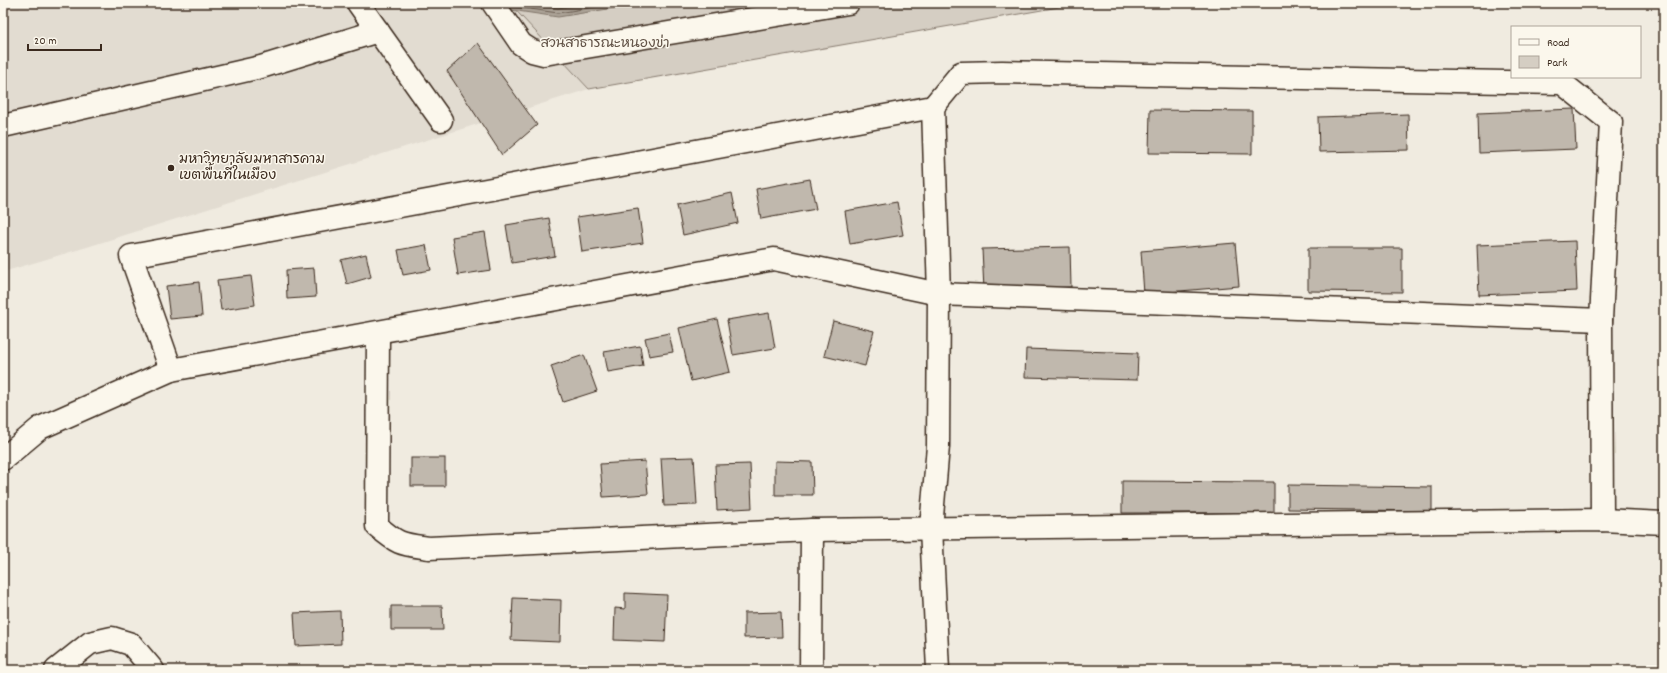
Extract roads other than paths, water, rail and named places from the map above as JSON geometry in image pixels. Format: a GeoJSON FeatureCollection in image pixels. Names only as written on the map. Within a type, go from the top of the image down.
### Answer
{"type":"FeatureCollection","features":[{"type":"Feature","properties":{"kind":"street"},"geometry":{"type":"LineString","coordinates":[[358,3],[441,120]]}},
{"type":"Feature","properties":{"kind":"street"},"geometry":{"type":"LineString","coordinates":[[492,3],[521,44],[532,51],[544,54],[848,3]]}},
{"type":"Feature","properties":{"kind":"street"},"geometry":{"type":"LineString","coordinates":[[3,126],[262,67],[378,31]]}},
{"type":"Feature","properties":{"kind":"street"},"geometry":{"type":"LineString","coordinates":[[171,370],[131,256],[933,107],[961,73],[995,72],[1562,83],[1611,122],[1601,320],[1602,520]]}},
{"type":"Feature","properties":{"kind":"street"},"geometry":{"type":"LineString","coordinates":[[933,107],[939,294],[938,446],[931,528],[938,670]]}},
{"type":"Feature","properties":{"kind":"street"},"geometry":{"type":"LineString","coordinates":[[3,459],[40,428],[171,370],[774,259],[939,294],[1601,320]]}},
{"type":"Feature","properties":{"kind":"street"},"geometry":{"type":"LineString","coordinates":[[378,333],[377,526],[391,538],[402,544],[429,548],[812,530],[1602,520],[1664,523]]}},
{"type":"Feature","properties":{"kind":"street"},"geometry":{"type":"LineString","coordinates":[[811,670],[812,530]]}},
{"type":"Feature","properties":{"kind":"street"},"geometry":{"type":"LineString","coordinates":[[56,670],[90,643],[112,638],[131,644],[153,670]]}},
{"type":"Feature","properties":{"kind":"water"},"geometry":{"type":"Polygon","coordinates":[[[499,3],[645,3],[558,17],[504,9],[499,3]]]}},
{"type":"Feature","properties":{"kind":"place","name":"มหาวิทยาลัยมหาสารคาม เขตพื้นที่ในเมือง"},"geometry":{"type":"Point","coordinates":[171,168]}},
{"type":"Feature","properties":{"kind":"park label","name":"สวนสาธารณะหนองข่า"},"geometry":{"type":"Point","coordinates":[605,44]}}]}
